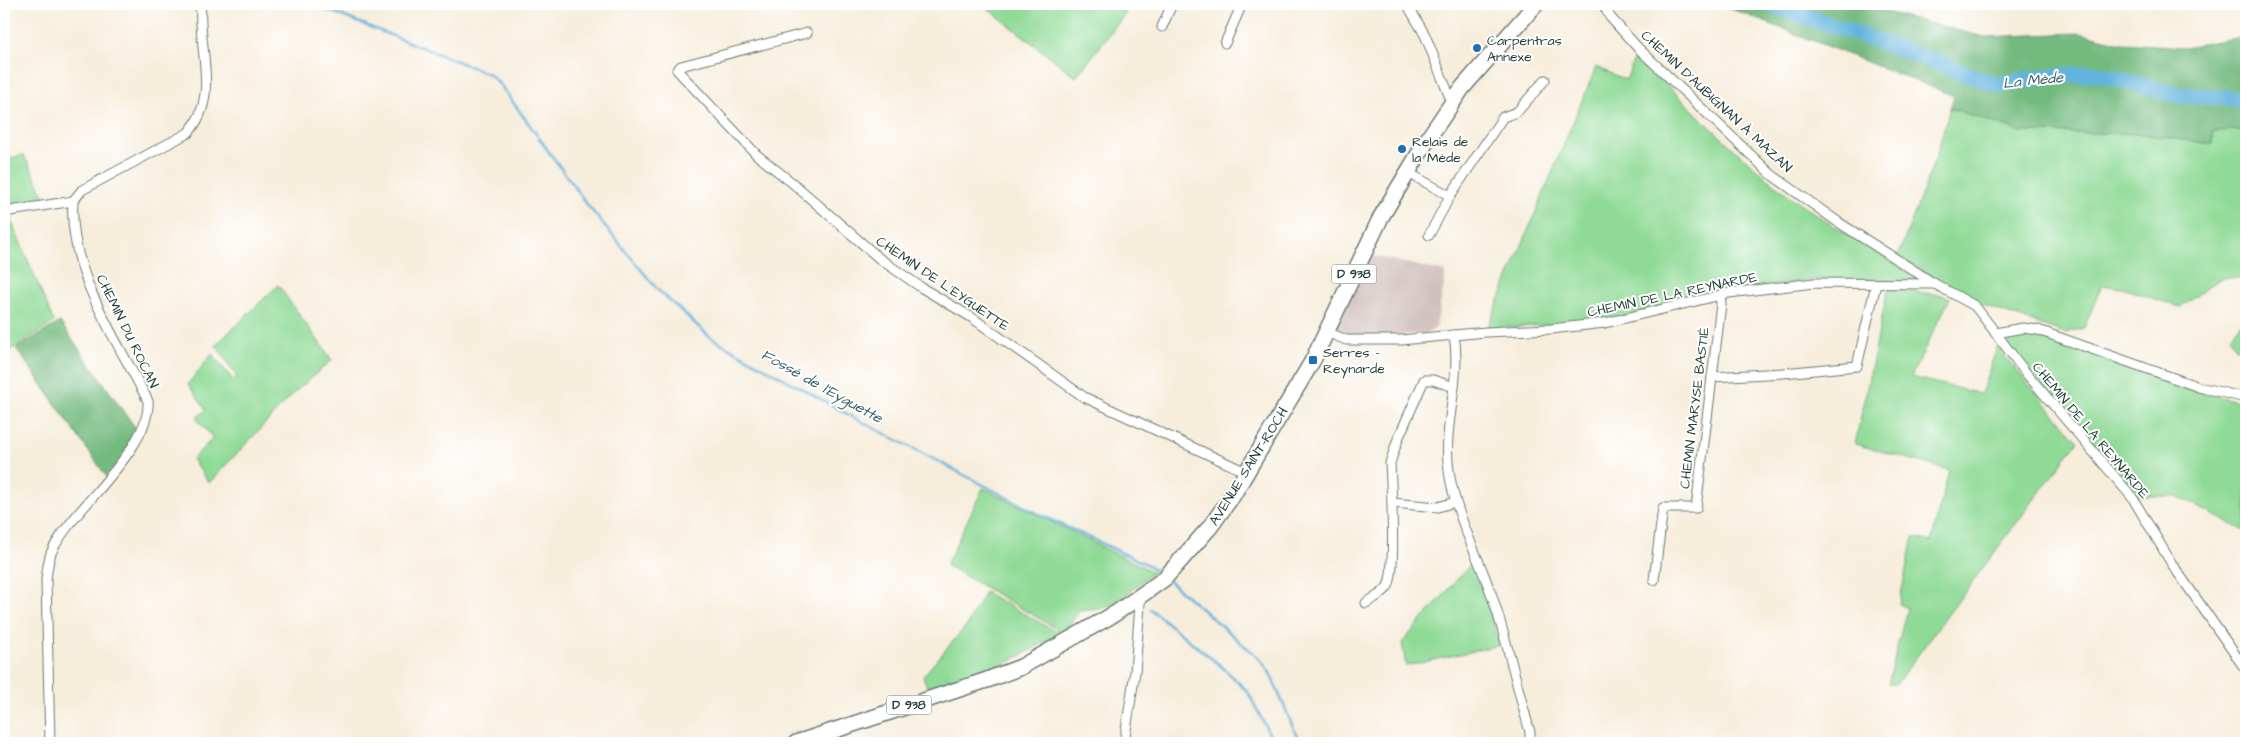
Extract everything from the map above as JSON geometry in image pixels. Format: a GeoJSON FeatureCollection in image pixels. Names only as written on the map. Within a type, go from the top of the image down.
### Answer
{"type":"FeatureCollection","features":[{"type":"Feature","properties":{"kind":"main road","name":"AVENUE SAINT-ROCH"},"geometry":{"type":"LineString","coordinates":[[796,743],[1021,667],[1138,599],[1164,578],[1205,533],[1224,508],[1246,472],[1313,360],[1378,223],[1407,172],[1454,99],[1536,4]]}},
{"type":"Feature","properties":{"kind":"street"},"geometry":{"type":"LineString","coordinates":[[4,212],[73,201],[82,190],[188,133],[197,123],[203,109],[206,86],[201,4]]}},
{"type":"Feature","properties":{"kind":"street"},"geometry":{"type":"LineString","coordinates":[[1162,27],[1172,4]]}},
{"type":"Feature","properties":{"kind":"street"},"geometry":{"type":"LineString","coordinates":[[1225,43],[1242,4]]}},
{"type":"Feature","properties":{"kind":"street"},"geometry":{"type":"LineString","coordinates":[[1407,4],[1424,34],[1445,86],[1454,99]]}},
{"type":"Feature","properties":{"kind":"street","name":"CHEMIN D'AUBIGNAN À MAZAN"},"geometry":{"type":"LineString","coordinates":[[1603,4],[1610,17],[1638,48],[1772,175],[1838,222],[1935,284],[1971,303],[1995,333]]}},
{"type":"Feature","properties":{"kind":"street","name":"CHEMIN DE L'EYGUETTE"},"geometry":{"type":"LineString","coordinates":[[807,33],[681,66],[677,70],[757,155],[795,185],[880,259],[922,288],[970,317],[1084,397],[1246,472]]}},
{"type":"Feature","properties":{"kind":"street"},"geometry":{"type":"LineString","coordinates":[[1429,235],[1450,196],[1503,117],[1517,112],[1545,80]]}},
{"type":"Feature","properties":{"kind":"street"},"geometry":{"type":"LineString","coordinates":[[1407,172],[1450,196]]}},
{"type":"Feature","properties":{"kind":"street","name":"CHEMIN DU ROCAN"},"geometry":{"type":"LineString","coordinates":[[50,743],[46,580],[51,554],[66,531],[119,465],[144,427],[148,412],[148,401],[91,292],[79,258],[72,228],[73,201]]}},
{"type":"Feature","properties":{"kind":"street","name":"CHEMIN DE LA REYNARDE"},"geometry":{"type":"LineString","coordinates":[[1327,332],[1351,340],[1410,340],[1454,335],[1551,329],[1605,324],[1720,295],[1814,282],[1935,284]]}},
{"type":"Feature","properties":{"kind":"street"},"geometry":{"type":"LineString","coordinates":[[1712,377],[1857,366],[1876,284]]}},
{"type":"Feature","properties":{"kind":"street","name":"CHEMIN MARYSE BASTIÉ"},"geometry":{"type":"LineString","coordinates":[[1654,580],[1663,508],[1696,508],[1721,304],[1720,295]]}},
{"type":"Feature","properties":{"kind":"street"},"geometry":{"type":"LineString","coordinates":[[1995,333],[2023,328],[2038,330],[2199,387],[2246,398]]}},
{"type":"Feature","properties":{"kind":"street","name":"CHEMIN DE LA REYNARDE"},"geometry":{"type":"LineString","coordinates":[[1995,333],[2026,373],[2132,497],[2172,564],[2246,670]]}},
{"type":"Feature","properties":{"kind":"street"},"geometry":{"type":"LineString","coordinates":[[1454,335],[1457,350],[1447,461],[1455,502],[1492,597],[1530,732],[1530,743]]}},
{"type":"Feature","properties":{"kind":"street"},"geometry":{"type":"LineString","coordinates":[[1366,603],[1381,594],[1388,586],[1392,503],[1390,464],[1398,439],[1424,380],[1433,380],[1454,387]]}},
{"type":"Feature","properties":{"kind":"street"},"geometry":{"type":"LineString","coordinates":[[1392,503],[1438,507],[1455,502]]}},
{"type":"Feature","properties":{"kind":"street"},"geometry":{"type":"LineString","coordinates":[[1124,743],[1135,672],[1140,604],[1138,599]]}},
{"type":"Feature","properties":{"kind":"shaded area"},"geometry":{"type":"Polygon","coordinates":[[[1369,255],[1446,272],[1436,328],[1426,334],[1348,336],[1333,330],[1369,255]]]}},
{"type":"Feature","properties":{"kind":"green space"},"geometry":{"type":"Polygon","coordinates":[[[982,4],[1114,4],[1126,13],[1076,77],[982,4]]]}},
{"type":"Feature","properties":{"kind":"green space"},"geometry":{"type":"Polygon","coordinates":[[[1719,4],[1855,4],[1984,37],[2080,33],[2122,43],[2185,47],[2246,36],[2246,130],[2213,131],[2213,144],[2141,134],[2021,132],[1950,108],[1954,96],[1719,4]]]}},
{"type":"Feature","properties":{"kind":"green space"},"geometry":{"type":"Polygon","coordinates":[[[1636,54],[1719,136],[1772,182],[1826,221],[1921,281],[1824,279],[1724,291],[1606,321],[1487,329],[1596,67],[1626,80],[1636,54]]]}},
{"type":"Feature","properties":{"kind":"green space"},"geometry":{"type":"Polygon","coordinates":[[[1950,108],[2021,132],[2141,134],[2213,144],[2213,131],[2246,130],[2246,278],[2221,278],[2180,307],[2122,288],[2102,285],[2084,328],[2065,333],[1977,303],[1898,256],[1936,157],[1950,108]]]}},
{"type":"Feature","properties":{"kind":"green space"},"geometry":{"type":"Polygon","coordinates":[[[24,155],[46,199],[4,208],[4,160],[24,155]]]}},
{"type":"Feature","properties":{"kind":"green space"},"geometry":{"type":"Polygon","coordinates":[[[10,218],[54,322],[4,354],[4,220],[10,218]]]}},
{"type":"Feature","properties":{"kind":"green space"},"geometry":{"type":"Polygon","coordinates":[[[278,285],[332,360],[297,390],[209,483],[192,459],[213,438],[196,418],[206,410],[188,384],[212,354],[233,380],[237,377],[216,345],[278,285]]]}},
{"type":"Feature","properties":{"kind":"green space"},"geometry":{"type":"Polygon","coordinates":[[[1888,289],[1943,295],[1950,298],[1911,377],[1981,394],[1997,347],[2078,441],[1896,684],[1888,684],[1907,608],[1899,604],[1913,537],[1931,542],[1949,470],[1855,444],[1888,289]]]}},
{"type":"Feature","properties":{"kind":"green space"},"geometry":{"type":"Polygon","coordinates":[[[2242,321],[2246,321],[2246,349],[2236,349],[2230,336],[2242,321]]]}},
{"type":"Feature","properties":{"kind":"green space"},"geometry":{"type":"Polygon","coordinates":[[[60,322],[137,430],[118,462],[106,476],[16,348],[60,322]]]}},
{"type":"Feature","properties":{"kind":"green space"},"geometry":{"type":"Polygon","coordinates":[[[2019,333],[2038,335],[2079,346],[2179,386],[2246,403],[2246,532],[2177,496],[2138,496],[2008,348],[2009,341],[2019,333]]]}},
{"type":"Feature","properties":{"kind":"green space"},"geometry":{"type":"Polygon","coordinates":[[[983,488],[1153,572],[1112,607],[1080,610],[1064,633],[946,565],[983,488]]]}},
{"type":"Feature","properties":{"kind":"green space"},"geometry":{"type":"Polygon","coordinates":[[[1475,559],[1500,645],[1406,666],[1402,643],[1475,559]]]}},
{"type":"Feature","properties":{"kind":"green space"},"geometry":{"type":"Polygon","coordinates":[[[985,592],[1060,634],[1009,662],[928,690],[923,676],[967,625],[985,592]]]}},
{"type":"Feature","properties":{"kind":"waterway","name":"Fossé de l'Eyguette"},"geometry":{"type":"LineString","coordinates":[[312,4],[489,74],[501,86],[537,135]]}},
{"type":"Feature","properties":{"kind":"waterway","name":"La Mède"},"geometry":{"type":"LineString","coordinates":[[1769,4],[1887,44],[1997,85],[2042,77],[2096,73],[2177,95],[2228,98],[2246,102]]}},
{"type":"Feature","properties":{"kind":"waterway","name":"Fossé de l'Eyguette"},"geometry":{"type":"LineString","coordinates":[[539,138],[589,207],[658,290],[710,337],[849,415],[1039,514],[1150,566],[1159,573]]}},
{"type":"Feature","properties":{"kind":"waterway","name":"Fossé de l'Eyguette"},"geometry":{"type":"LineString","coordinates":[[1169,581],[1260,659],[1270,673],[1300,743]]}},
{"type":"Feature","properties":{"kind":"waterway"},"geometry":{"type":"LineString","coordinates":[[1150,609],[1221,666],[1248,692],[1274,743]]}},
{"type":"Feature","properties":{"kind":"place","name":"Carpentras Annexe"},"geometry":{"type":"Point","coordinates":[1477,48]}},
{"type":"Feature","properties":{"kind":"place","name":"Relais de la Mède"},"geometry":{"type":"Point","coordinates":[1402,149]}},
{"type":"Feature","properties":{"kind":"place","name":"Serres - Reynarde"},"geometry":{"type":"Point","coordinates":[1313,360]}}]}
